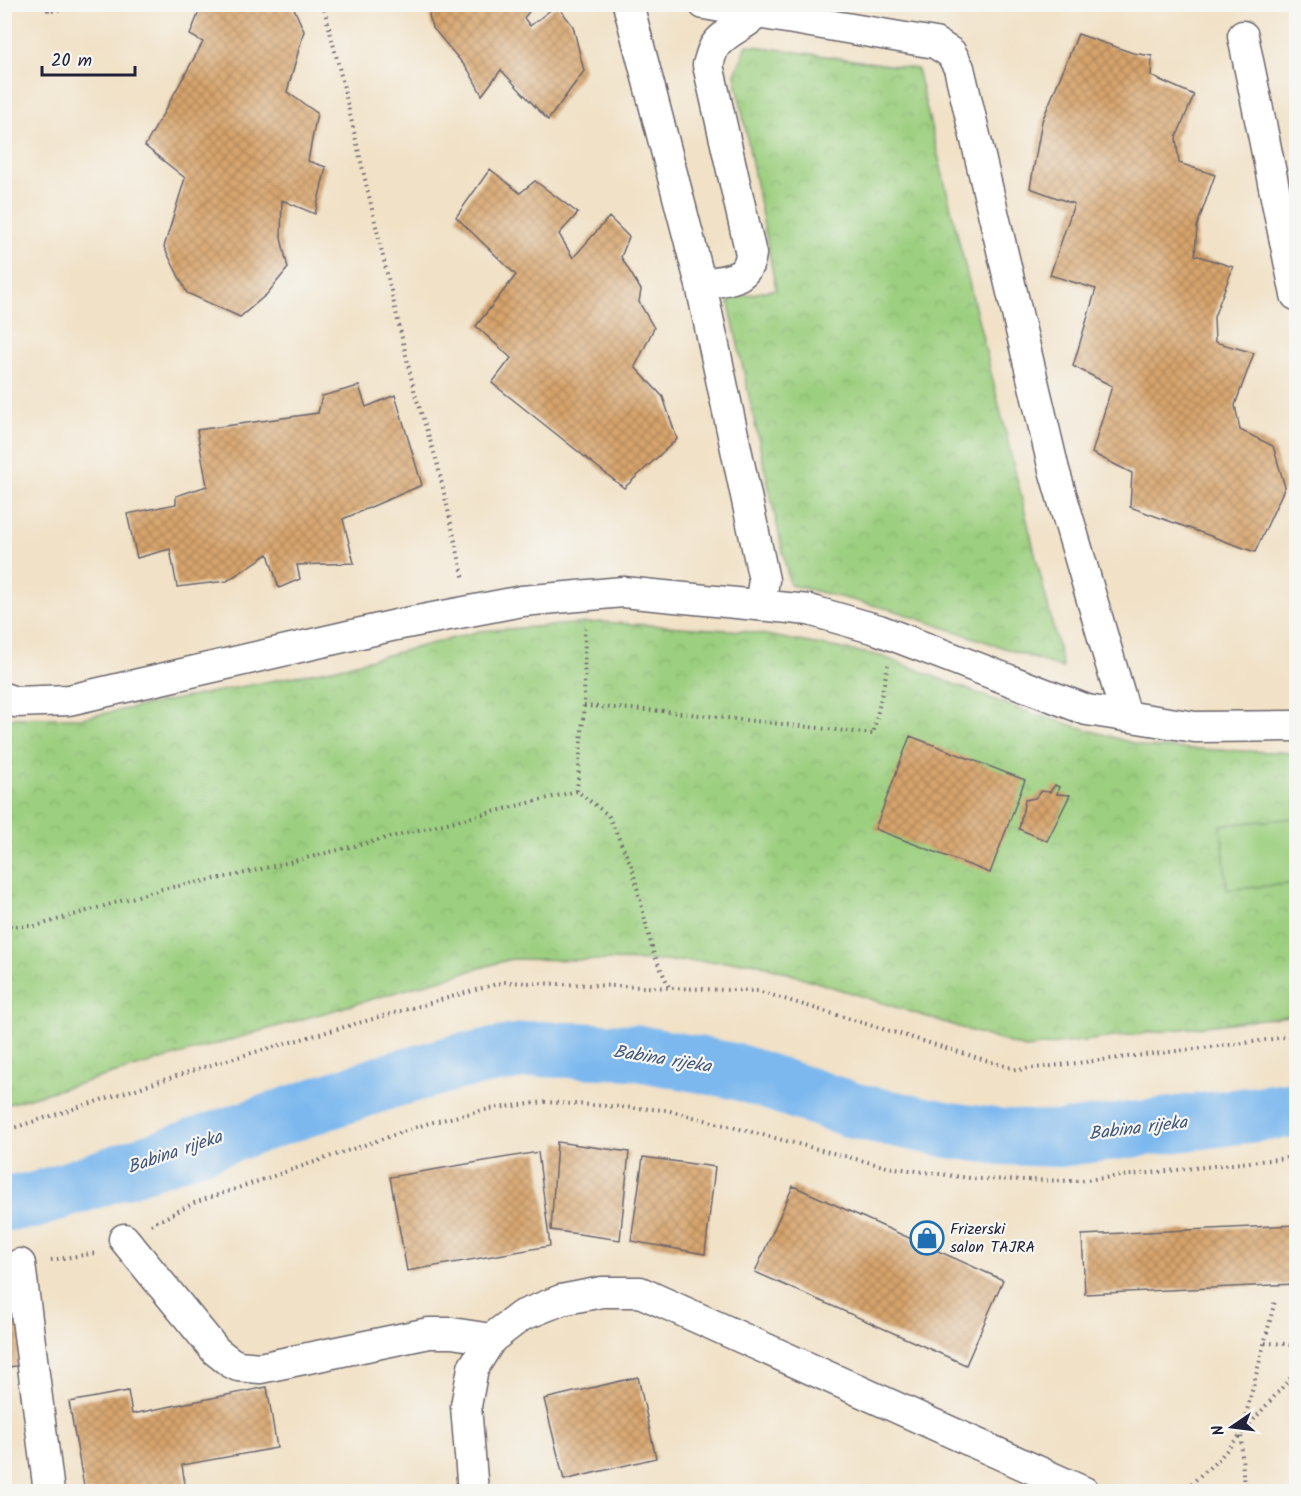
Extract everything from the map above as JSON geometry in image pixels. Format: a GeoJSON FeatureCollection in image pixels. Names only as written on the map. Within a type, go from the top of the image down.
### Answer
{"type":"FeatureCollection","features":[{"type":"Feature","properties":{"kind":"lane"},"geometry":{"type":"LineString","coordinates":[[628,4],[701,285],[764,580],[760,605]]}},
{"type":"Feature","properties":{"kind":"lane"},"geometry":{"type":"LineString","coordinates":[[704,4],[761,9],[935,43],[951,53],[959,68],[1054,470],[1126,716]]}},
{"type":"Feature","properties":{"kind":"lane"},"geometry":{"type":"LineString","coordinates":[[701,285],[743,275],[750,266],[751,254],[708,65],[713,48],[726,34],[761,9]]}},
{"type":"Feature","properties":{"kind":"lane"},"geometry":{"type":"LineString","coordinates":[[1243,36],[1296,295]]}},
{"type":"Feature","properties":{"kind":"lane"},"geometry":{"type":"LineString","coordinates":[[4,698],[15,702],[69,700],[471,610],[522,601],[623,592],[809,610],[894,636],[1087,710],[1194,727],[1296,726]]}},
{"type":"Feature","properties":{"kind":"lane"},"geometry":{"type":"LineString","coordinates":[[124,1239],[204,1338],[223,1358],[238,1366],[260,1368],[429,1333],[452,1333],[491,1339]]}},
{"type":"Feature","properties":{"kind":"lane"},"geometry":{"type":"LineString","coordinates":[[20,1264],[49,1491]]}},
{"type":"Feature","properties":{"kind":"lane"},"geometry":{"type":"LineString","coordinates":[[473,1491],[466,1406],[473,1368],[491,1339],[521,1316],[561,1300],[602,1292],[640,1292],[1084,1491]]}},
{"type":"Feature","properties":{"kind":"path"},"geometry":{"type":"LineString","coordinates":[[48,4],[48,12],[83,4]]}},
{"type":"Feature","properties":{"kind":"path"},"geometry":{"type":"LineString","coordinates":[[323,4],[415,393],[437,462],[471,610]]}},
{"type":"Feature","properties":{"kind":"path"},"geometry":{"type":"LineString","coordinates":[[577,791],[584,706],[585,623]]}},
{"type":"Feature","properties":{"kind":"path"},"geometry":{"type":"LineString","coordinates":[[584,706],[663,711],[873,734],[894,636]]}},
{"type":"Feature","properties":{"kind":"path"},"geometry":{"type":"LineString","coordinates":[[4,926],[36,926],[162,889],[237,875],[577,791]]}},
{"type":"Feature","properties":{"kind":"path"},"geometry":{"type":"LineString","coordinates":[[577,791],[608,816],[632,867],[653,952],[669,987]]}},
{"type":"Feature","properties":{"kind":"path"},"geometry":{"type":"LineString","coordinates":[[4,1131],[220,1062],[504,982],[758,991],[1018,1070],[1296,1035]]}},
{"type":"Feature","properties":{"kind":"path"},"geometry":{"type":"LineString","coordinates":[[20,1264],[96,1253],[194,1203],[429,1123],[489,1109],[545,1102],[666,1110],[887,1167],[977,1179],[1076,1181],[1296,1157]]}},
{"type":"Feature","properties":{"kind":"path"},"geometry":{"type":"LineString","coordinates":[[1244,1491],[1241,1434],[1275,1301]]}},
{"type":"Feature","properties":{"kind":"path"},"geometry":{"type":"LineString","coordinates":[[1265,1343],[1287,1344],[1296,1347]]}},
{"type":"Feature","properties":{"kind":"path"},"geometry":{"type":"LineString","coordinates":[[1182,1491],[1218,1460],[1296,1372]]}},
{"type":"Feature","properties":{"kind":"green space"},"geometry":{"type":"Polygon","coordinates":[[[747,45],[917,69],[1063,668],[893,610],[790,585],[728,299],[776,289],[735,74],[747,45]]]}},
{"type":"Feature","properties":{"kind":"green space"},"geometry":{"type":"Polygon","coordinates":[[[601,622],[744,631],[881,656],[1021,710],[1146,747],[1296,753],[1296,1015],[1025,1048],[753,962],[511,959],[5,1105],[5,718],[81,718],[337,668],[480,631],[601,622]]]}},
{"type":"Feature","properties":{"kind":"green space"},"geometry":{"type":"Polygon","coordinates":[[[1296,818],[1296,883],[1227,890],[1221,825],[1296,818]]]}},
{"type":"Feature","properties":{"kind":"building"},"geometry":{"type":"Polygon","coordinates":[[[202,4],[292,4],[304,31],[287,92],[317,113],[308,161],[326,167],[315,214],[282,200],[281,238],[288,268],[267,294],[240,317],[187,293],[164,247],[185,178],[145,146],[203,42],[190,35],[202,4]]]}},
{"type":"Feature","properties":{"kind":"building"},"geometry":{"type":"Polygon","coordinates":[[[435,4],[535,4],[524,18],[530,26],[557,5],[573,26],[584,71],[548,120],[501,70],[482,95],[469,71],[432,27],[429,15],[435,4]]]}},
{"type":"Feature","properties":{"kind":"building"},"geometry":{"type":"Polygon","coordinates":[[[1078,34],[1133,53],[1152,56],[1151,76],[1194,95],[1176,138],[1179,163],[1215,175],[1197,226],[1195,255],[1233,267],[1214,317],[1215,342],[1254,353],[1235,405],[1240,430],[1273,446],[1285,487],[1255,552],[1130,507],[1132,473],[1092,453],[1112,386],[1073,366],[1096,289],[1050,275],[1074,204],[1030,188],[1042,121],[1078,34]]]}},
{"type":"Feature","properties":{"kind":"building"},"geometry":{"type":"Polygon","coordinates":[[[490,169],[520,193],[535,181],[578,213],[559,234],[573,258],[609,217],[629,237],[621,257],[641,290],[639,302],[654,328],[635,367],[663,397],[677,439],[624,488],[492,383],[511,358],[476,326],[516,275],[456,217],[490,169]]]}},
{"type":"Feature","properties":{"kind":"building"},"geometry":{"type":"Polygon","coordinates":[[[359,386],[366,407],[395,395],[422,485],[343,519],[354,563],[297,565],[300,579],[279,588],[268,554],[227,581],[177,587],[170,549],[137,558],[127,514],[176,504],[176,496],[207,486],[197,430],[318,413],[322,396],[359,386]]]}},
{"type":"Feature","properties":{"kind":"building"},"geometry":{"type":"Polygon","coordinates":[[[910,736],[1025,780],[990,873],[875,829],[910,736]]]}},
{"type":"Feature","properties":{"kind":"building"},"geometry":{"type":"Polygon","coordinates":[[[1055,785],[1059,787],[1057,794],[1070,795],[1047,841],[1019,829],[1025,800],[1035,798],[1041,791],[1050,792],[1055,785]]]}},
{"type":"Feature","properties":{"kind":"building"},"geometry":{"type":"Polygon","coordinates":[[[557,1142],[629,1152],[620,1240],[551,1230],[557,1142]]]}},
{"type":"Feature","properties":{"kind":"building"},"geometry":{"type":"Polygon","coordinates":[[[538,1152],[550,1246],[407,1271],[390,1177],[538,1152]]]}},
{"type":"Feature","properties":{"kind":"building"},"geometry":{"type":"Polygon","coordinates":[[[643,1157],[715,1167],[705,1254],[631,1241],[643,1157]]]}},
{"type":"Feature","properties":{"kind":"building"},"geometry":{"type":"Polygon","coordinates":[[[793,1186],[1003,1280],[966,1365],[755,1272],[793,1186]]]}},
{"type":"Feature","properties":{"kind":"building"},"geometry":{"type":"Polygon","coordinates":[[[1296,1225],[1296,1284],[1085,1294],[1082,1235],[1296,1225]]]}},
{"type":"Feature","properties":{"kind":"building"},"geometry":{"type":"Polygon","coordinates":[[[19,1289],[32,1363],[4,1368],[4,1292],[19,1289]]]}},
{"type":"Feature","properties":{"kind":"building"},"geometry":{"type":"Polygon","coordinates":[[[638,1377],[656,1458],[564,1480],[544,1399],[638,1377]]]}},
{"type":"Feature","properties":{"kind":"building"},"geometry":{"type":"Polygon","coordinates":[[[267,1387],[277,1448],[182,1465],[186,1492],[85,1492],[69,1402],[128,1391],[132,1414],[267,1387]]]}},
{"type":"Feature","properties":{"kind":"waterway","name":"Babina rijeka"},"geometry":{"type":"LineString","coordinates":[[4,1203],[33,1201],[389,1081],[458,1062],[534,1049],[633,1052],[738,1072],[855,1111],[949,1130],[1002,1137],[1060,1139],[1296,1109]]}},
{"type":"Feature","properties":{"kind":"place","name":"Frizerski salon TAJRA"},"geometry":{"type":"Point","coordinates":[927,1238]}}]}
